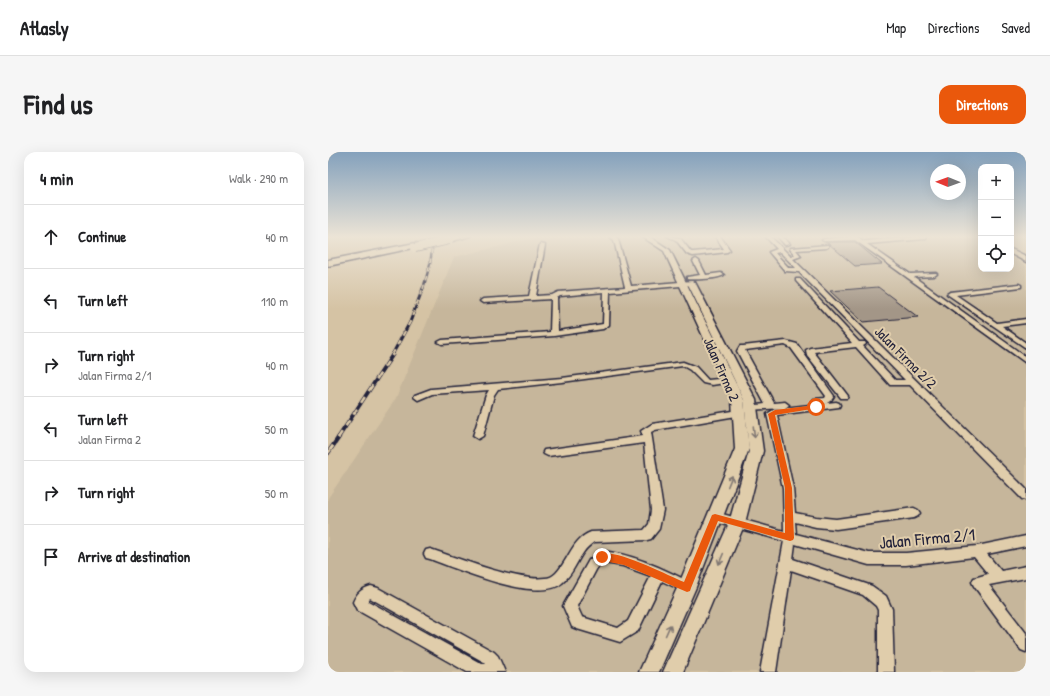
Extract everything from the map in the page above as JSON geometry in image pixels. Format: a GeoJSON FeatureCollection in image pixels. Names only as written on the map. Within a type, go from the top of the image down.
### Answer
{"type":"FeatureCollection","features":[{"type":"Feature","properties":{"kind":"highway"},"geometry":{"type":"LineString","coordinates":[[328,264],[346,260]]}},
{"type":"Feature","properties":{"kind":"main road","name":"Jalan Firma 2"},"geometry":{"type":"LineString","coordinates":[[673,672],[737,523],[756,451],[750,400],[688,282],[674,260]]}},
{"type":"Feature","properties":{"kind":"main road","name":"Jalan Firma 2"},"geometry":{"type":"LineString","coordinates":[[647,670],[687,588],[742,449],[738,400],[728,380],[678,260]]}},
{"type":"Feature","properties":{"kind":"street"},"geometry":{"type":"LineString","coordinates":[[532,298],[539,260]]}},
{"type":"Feature","properties":{"kind":"street"},"geometry":{"type":"LineString","coordinates":[[622,260],[629,289]]}},
{"type":"Feature","properties":{"kind":"street"},"geometry":{"type":"LineString","coordinates":[[779,260],[787,270],[800,270]]}},
{"type":"Feature","properties":{"kind":"street","name":"Jalan Firma 2/2"},"geometry":{"type":"LineString","coordinates":[[790,260],[1026,496]]}},
{"type":"Feature","properties":{"kind":"street"},"geometry":{"type":"LineString","coordinates":[[887,260],[1026,361]]}},
{"type":"Feature","properties":{"kind":"street"},"geometry":{"type":"LineString","coordinates":[[696,261],[704,276]]}},
{"type":"Feature","properties":{"kind":"street"},"geometry":{"type":"LineString","coordinates":[[909,276],[934,274]]}},
{"type":"Feature","properties":{"kind":"street"},"geometry":{"type":"LineString","coordinates":[[483,301],[554,297],[558,294],[629,289],[688,282],[704,276],[720,275]]}},
{"type":"Feature","properties":{"kind":"street"},"geometry":{"type":"LineString","coordinates":[[798,280],[893,383],[912,382]]}},
{"type":"Feature","properties":{"kind":"street"},"geometry":{"type":"LineString","coordinates":[[1019,286],[950,294],[1026,345]]}},
{"type":"Feature","properties":{"kind":"street"},"geometry":{"type":"LineString","coordinates":[[442,342],[554,334],[603,327],[606,325],[607,290]]}},
{"type":"Feature","properties":{"kind":"street"},"geometry":{"type":"LineString","coordinates":[[554,297],[554,334]]}},
{"type":"Feature","properties":{"kind":"street"},"geometry":{"type":"LineString","coordinates":[[829,313],[842,312]]}},
{"type":"Feature","properties":{"kind":"street"},"geometry":{"type":"LineString","coordinates":[[995,325],[1026,321]]}},
{"type":"Feature","properties":{"kind":"street"},"geometry":{"type":"LineString","coordinates":[[847,333],[862,332]]}},
{"type":"Feature","properties":{"kind":"street"},"geometry":{"type":"LineString","coordinates":[[844,396],[810,352],[813,349],[873,342]]}},
{"type":"Feature","properties":{"kind":"street"},"geometry":{"type":"LineString","coordinates":[[750,408],[771,406],[820,401],[830,398],[794,346],[791,344],[755,346],[743,348],[741,351],[771,406]]}},
{"type":"Feature","properties":{"kind":"street"},"geometry":{"type":"LineString","coordinates":[[1007,347],[1026,345]]}},
{"type":"Feature","properties":{"kind":"street"},"geometry":{"type":"LineString","coordinates":[[418,397],[431,392],[562,380],[683,364],[692,367],[703,380],[710,382],[728,380]]}},
{"type":"Feature","properties":{"kind":"street"},"geometry":{"type":"LineString","coordinates":[[478,436],[490,394],[495,387]]}},
{"type":"Feature","properties":{"kind":"street"},"geometry":{"type":"LineString","coordinates":[[768,672],[790,538],[788,488],[772,414],[836,405]]}},
{"type":"Feature","properties":{"kind":"street"},"geometry":{"type":"LineString","coordinates":[[430,554],[505,578],[536,585],[553,584],[565,574],[579,548],[591,538],[647,535],[655,526],[657,510],[646,431],[652,427],[739,413]]}},
{"type":"Feature","properties":{"kind":"street"},"geometry":{"type":"LineString","coordinates":[[548,452],[648,439]]}},
{"type":"Feature","properties":{"kind":"street"},"geometry":{"type":"LineString","coordinates":[[790,516],[816,522],[836,524],[914,513]]}},
{"type":"Feature","properties":{"kind":"street","name":"Jalan Firma 2/1"},"geometry":{"type":"LineString","coordinates":[[715,517],[869,559],[906,559],[977,551],[1026,541]]}},
{"type":"Feature","properties":{"kind":"street"},"geometry":{"type":"LineString","coordinates":[[977,551],[998,577]]}},
{"type":"Feature","properties":{"kind":"street"},"geometry":{"type":"LineString","coordinates":[[658,574],[633,626],[620,635],[577,622],[570,606],[593,564],[602,557],[610,557],[626,561],[658,574],[687,588]]}},
{"type":"Feature","properties":{"kind":"street"},"geometry":{"type":"LineString","coordinates":[[785,562],[867,590],[881,601],[885,609],[886,672]]}},
{"type":"Feature","properties":{"kind":"street"},"geometry":{"type":"LineString","coordinates":[[1026,572],[979,582],[1026,645]]}},
{"type":"Feature","properties":{"kind":"street"},"geometry":{"type":"LineString","coordinates":[[373,592],[489,658],[493,661],[496,671],[480,671],[417,636],[362,605],[360,602],[362,597],[366,593],[373,592]]}},
{"type":"Feature","properties":{"kind":"street"},"geometry":{"type":"LineString","coordinates":[[417,636],[429,624]]}},
{"type":"Feature","properties":{"kind":"shaded area"},"geometry":{"type":"Polygon","coordinates":[[[453,260],[978,260],[978,272],[1014,272],[1014,260],[1026,266],[1026,672],[328,672],[328,498],[396,398],[453,260]]]}},
{"type":"Feature","properties":{"kind":"building"},"geometry":{"type":"Polygon","coordinates":[[[848,260],[877,260],[882,264],[855,266],[848,260]]]}},
{"type":"Feature","properties":{"kind":"building"},"geometry":{"type":"Polygon","coordinates":[[[878,287],[918,317],[863,322],[830,291],[878,287]]]}},
{"type":"Feature","properties":{"kind":"railway"},"geometry":{"type":"LineString","coordinates":[[423,289],[431,260]]}},
{"type":"Feature","properties":{"kind":"railway"},"geometry":{"type":"LineString","coordinates":[[392,355],[410,322],[423,288]]}},
{"type":"Feature","properties":{"kind":"railway"},"geometry":{"type":"LineString","coordinates":[[338,438],[393,354]]}},
{"type":"Feature","properties":{"kind":"railway"},"geometry":{"type":"LineString","coordinates":[[328,453],[339,437]]}},
{"type":"Feature","properties":{"kind":"route"},"geometry":{"type":"LineString","coordinates":[[602,557],[610,557],[626,561],[687,588],[715,517],[790,538],[788,488],[779,444],[771,418],[772,414],[775,412],[816,407]]}}]}
